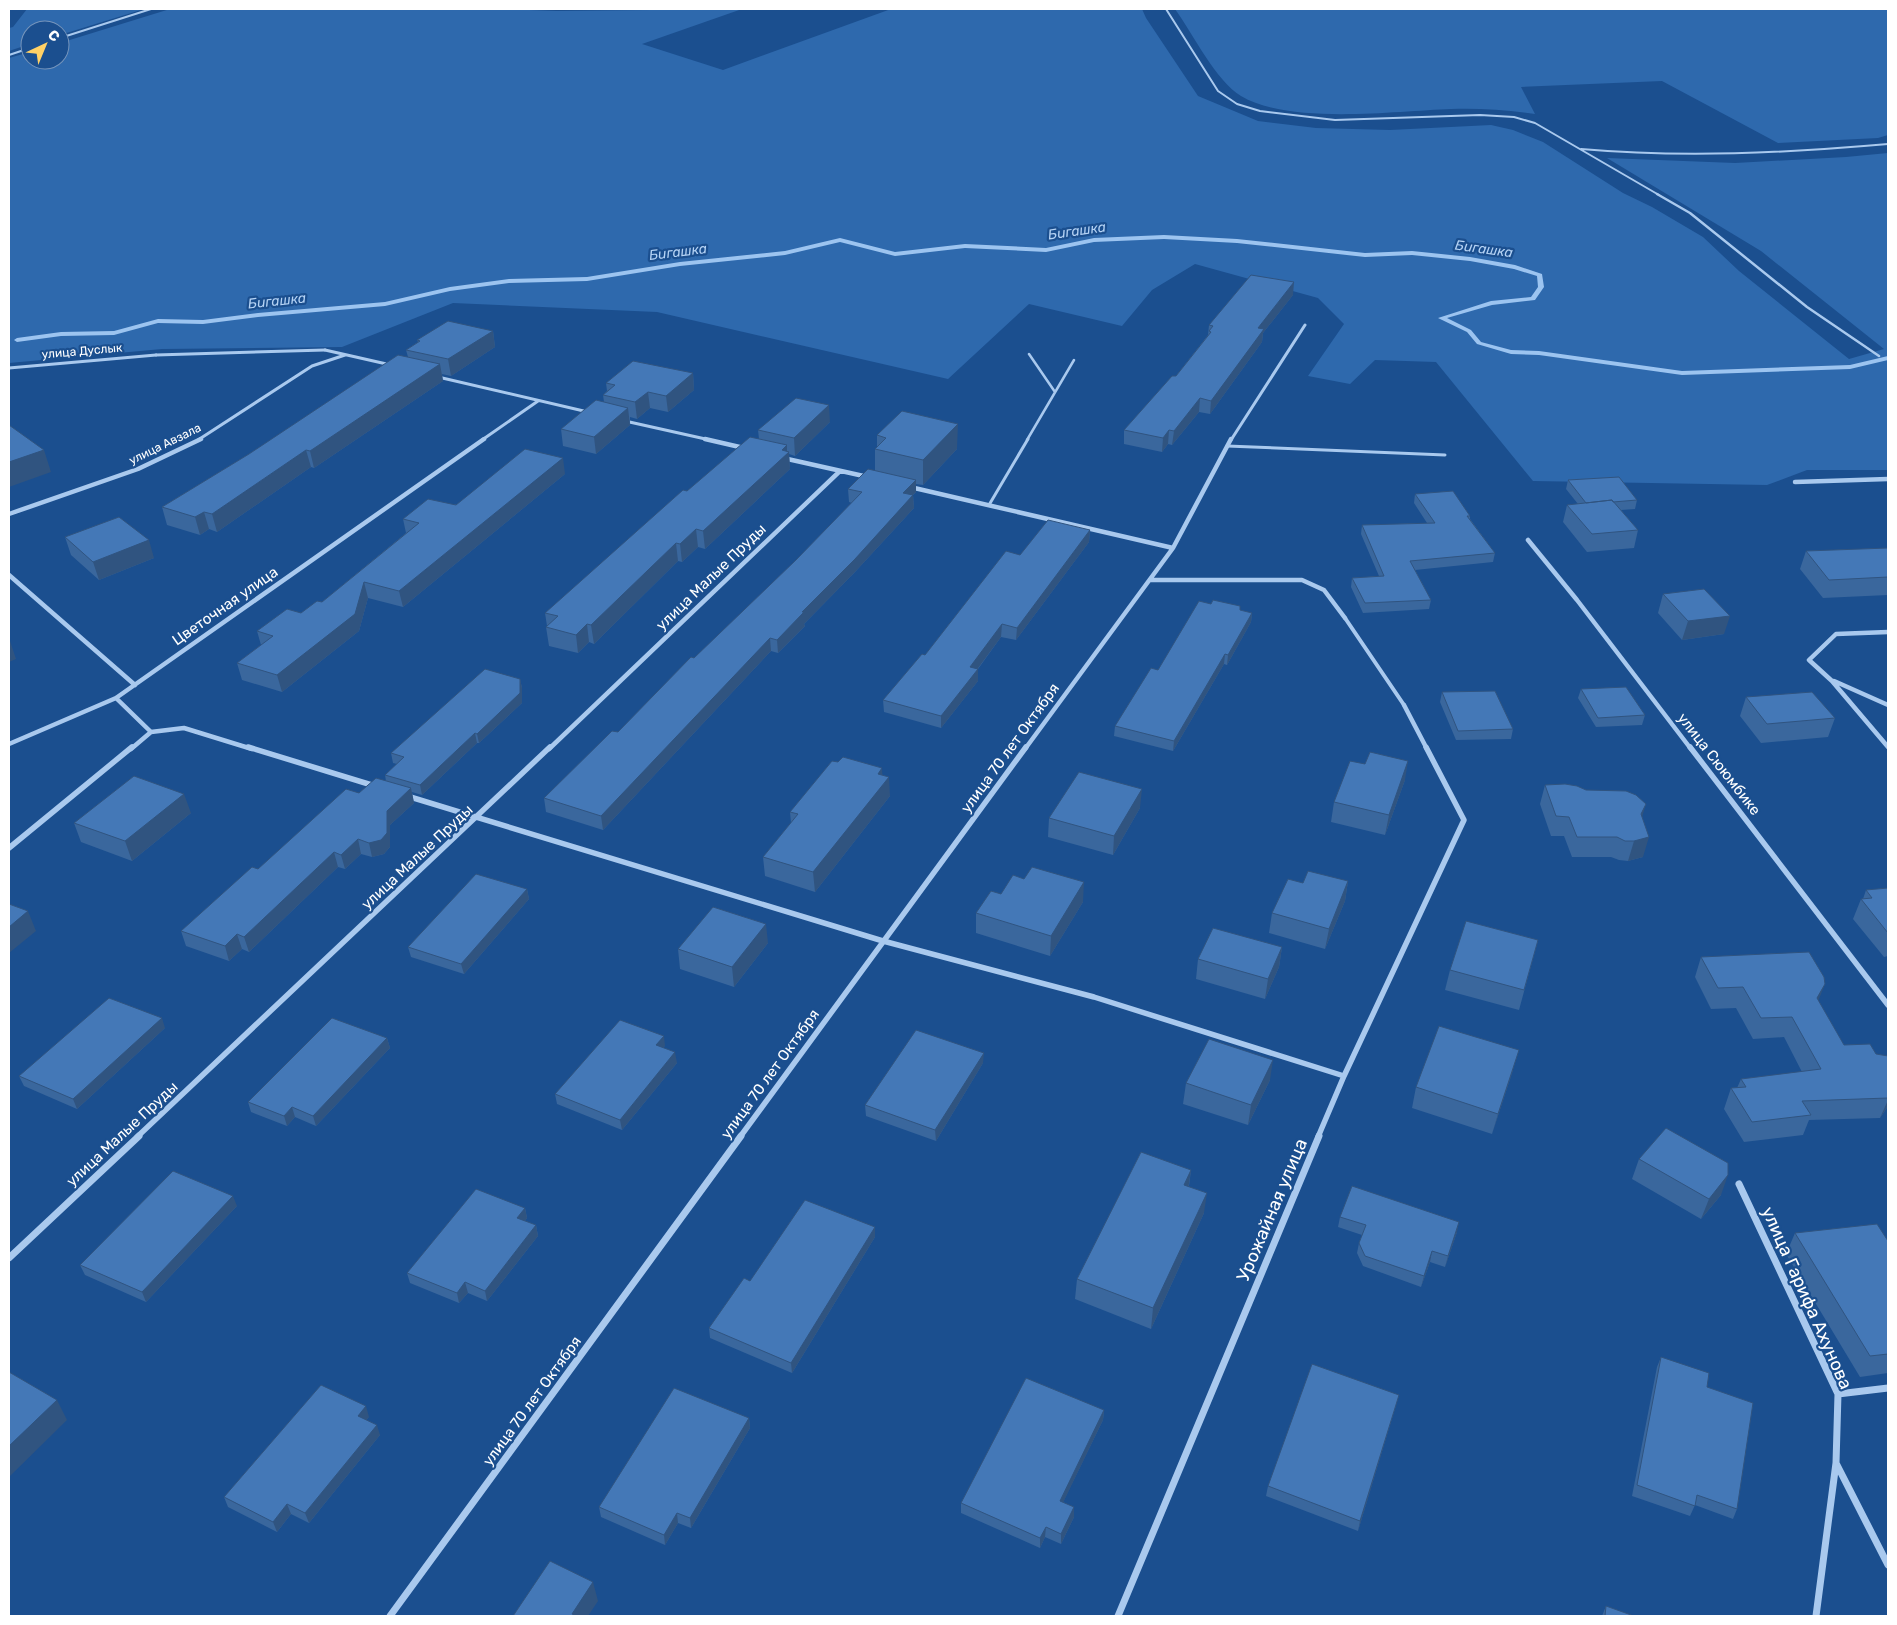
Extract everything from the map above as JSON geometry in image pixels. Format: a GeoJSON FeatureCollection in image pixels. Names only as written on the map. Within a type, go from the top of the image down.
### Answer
{"type":"FeatureCollection","features":[{"type":"Feature","properties":{"kind":"street","name":"улица 70 лет Октября"},"geometry":{"type":"LineString","coordinates":[[390,1616],[883,941],[1173,548],[1227,446],[1305,325]]}},
{"type":"Feature","properties":{"kind":"street"},"geometry":{"type":"LineString","coordinates":[[156,355],[326,350],[394,366]]}},
{"type":"Feature","properties":{"kind":"street","name":"улица Дуслык"},"geometry":{"type":"LineString","coordinates":[[9,368],[156,355]]}},
{"type":"Feature","properties":{"kind":"street","name":"улица Авзала"},"geometry":{"type":"LineString","coordinates":[[9,514],[138,469],[201,440],[312,366],[346,355]]}},
{"type":"Feature","properties":{"kind":"street"},"geometry":{"type":"LineString","coordinates":[[432,375],[594,414]]}},
{"type":"Feature","properties":{"kind":"street","name":"Цветочная улица"},"geometry":{"type":"LineString","coordinates":[[9,744],[116,698],[538,400]]}},
{"type":"Feature","properties":{"kind":"street"},"geometry":{"type":"LineString","coordinates":[[623,420],[746,449]]}},
{"type":"Feature","properties":{"kind":"street"},"geometry":{"type":"LineString","coordinates":[[774,456],[878,480]]}},
{"type":"Feature","properties":{"kind":"street","name":"улица Малые Пруды"},"geometry":{"type":"LineString","coordinates":[[9,1258],[477,818],[840,471]]}},
{"type":"Feature","properties":{"kind":"street"},"geometry":{"type":"LineString","coordinates":[[1795,482],[1888,479]]}},
{"type":"Feature","properties":{"kind":"street"},"geometry":{"type":"LineString","coordinates":[[906,486],[1173,548]]}},
{"type":"Feature","properties":{"kind":"street","name":"улица Сююмбике"},"geometry":{"type":"LineString","coordinates":[[1528,540],[1577,600],[1888,1005]]}},
{"type":"Feature","properties":{"kind":"street"},"geometry":{"type":"LineString","coordinates":[[9,575],[135,685]]}},
{"type":"Feature","properties":{"kind":"street"},"geometry":{"type":"LineString","coordinates":[[1150,580],[1302,580],[1324,590],[1404,705]]}},
{"type":"Feature","properties":{"kind":"street"},"geometry":{"type":"LineString","coordinates":[[1888,632],[1836,634],[1809,660],[1832,681],[1888,747]]}},
{"type":"Feature","properties":{"kind":"street"},"geometry":{"type":"LineString","coordinates":[[1832,681],[1888,705]]}},
{"type":"Feature","properties":{"kind":"street"},"geometry":{"type":"LineString","coordinates":[[116,698],[151,732]]}},
{"type":"Feature","properties":{"kind":"street","name":"Урожайная улица"},"geometry":{"type":"LineString","coordinates":[[1118,1616],[1344,1076],[1464,820],[1404,705]]}},
{"type":"Feature","properties":{"kind":"street"},"geometry":{"type":"LineString","coordinates":[[9,848],[151,732],[184,728],[383,789]]}},
{"type":"Feature","properties":{"kind":"street"},"geometry":{"type":"LineString","coordinates":[[402,794],[883,941],[1094,997],[1344,1076]]}},
{"type":"Feature","properties":{"kind":"street","name":"улица Гарифа Ахунова"},"geometry":{"type":"LineString","coordinates":[[1739,1184],[1838,1394],[1836,1463],[1888,1565]]}},
{"type":"Feature","properties":{"kind":"street"},"geometry":{"type":"LineString","coordinates":[[1838,1394],[1888,1388]]}},
{"type":"Feature","properties":{"kind":"street"},"geometry":{"type":"LineString","coordinates":[[1816,1616],[1836,1463]]}},
{"type":"Feature","properties":{"kind":"lane"},"geometry":{"type":"LineString","coordinates":[[70,35],[151,9]]}},
{"type":"Feature","properties":{"kind":"lane"},"geometry":{"type":"LineString","coordinates":[[1166,9],[1218,91],[1237,104],[1260,111],[1335,120],[1395,120],[1480,115],[1514,117],[1536,123],[1690,213],[1807,307],[1879,356]]}},
{"type":"Feature","properties":{"kind":"lane"},"geometry":{"type":"LineString","coordinates":[[1579,148],[1629,153],[1719,154],[1810,151],[1888,144]]}},
{"type":"Feature","properties":{"kind":"lane"},"geometry":{"type":"LineString","coordinates":[[1029,354],[1055,392]]}},
{"type":"Feature","properties":{"kind":"lane"},"geometry":{"type":"LineString","coordinates":[[989,506],[1074,360]]}},
{"type":"Feature","properties":{"kind":"lane"},"geometry":{"type":"LineString","coordinates":[[1227,446],[1445,455]]}},
{"type":"Feature","properties":{"kind":"shaded area"},"geometry":{"type":"Polygon","coordinates":[[[27,9],[144,9],[70,32],[70,20],[20,20],[20,47],[9,51],[9,28],[13,27],[27,9]]]}},
{"type":"Feature","properties":{"kind":"shaded area"},"geometry":{"type":"Polygon","coordinates":[[[170,9],[497,9],[557,11],[742,9],[642,44],[723,70],[891,9],[1142,9],[1146,18],[1198,96],[1258,121],[1316,128],[1390,130],[1491,125],[1513,130],[1543,142],[1623,193],[1652,207],[1703,237],[1739,271],[1849,359],[1884,349],[1761,251],[1607,158],[1735,163],[1888,153],[1888,470],[1807,470],[1767,485],[1533,481],[1436,362],[1375,360],[1350,384],[1308,376],[1344,324],[1318,298],[1195,264],[1152,290],[1122,326],[1029,304],[948,379],[657,312],[453,303],[342,347],[162,349],[9,363],[9,58],[20,55],[20,70],[70,70],[70,40],[170,9]]]}},
{"type":"Feature","properties":{"kind":"shaded area"},"geometry":{"type":"Polygon","coordinates":[[[1175,9],[1888,9],[1888,135],[1878,138],[1778,143],[1662,81],[1521,87],[1535,114],[1504,110],[1472,109],[1343,114],[1287,111],[1262,105],[1241,96],[1232,89],[1205,56],[1175,9]]]}},
{"type":"Feature","properties":{"kind":"building"},"geometry":{"type":"Polygon","coordinates":[[[1251,275],[1294,282],[1258,328],[1264,329],[1211,401],[1200,398],[1174,431],[1169,430],[1163,438],[1124,430],[1172,376],[1176,376],[1211,332],[1209,331],[1213,326],[1209,325],[1251,275]]]}},
{"type":"Feature","properties":{"kind":"building"},"geometry":{"type":"Polygon","coordinates":[[[448,321],[493,331],[448,359],[406,350],[420,341],[417,340],[448,321]]]}},
{"type":"Feature","properties":{"kind":"building"},"geometry":{"type":"Polygon","coordinates":[[[398,355],[440,364],[310,451],[306,450],[212,514],[204,512],[195,517],[162,507],[249,454],[398,355]]]}},
{"type":"Feature","properties":{"kind":"building"},"geometry":{"type":"Polygon","coordinates":[[[633,361],[693,373],[666,396],[648,392],[635,402],[603,395],[615,385],[606,383],[633,361]]]}},
{"type":"Feature","properties":{"kind":"building"},"geometry":{"type":"Polygon","coordinates":[[[796,398],[829,405],[794,438],[758,430],[796,398]]]}},
{"type":"Feature","properties":{"kind":"building"},"geometry":{"type":"Polygon","coordinates":[[[596,400],[628,408],[594,437],[561,429],[596,400]]]}},
{"type":"Feature","properties":{"kind":"building"},"geometry":{"type":"Polygon","coordinates":[[[902,411],[958,424],[923,460],[875,449],[886,438],[877,435],[902,411]]]}},
{"type":"Feature","properties":{"kind":"building"},"geometry":{"type":"Polygon","coordinates":[[[9,425],[44,450],[9,462],[9,425]]]}},
{"type":"Feature","properties":{"kind":"building"},"geometry":{"type":"Polygon","coordinates":[[[750,437],[787,445],[782,450],[789,452],[703,531],[696,529],[680,544],[676,543],[591,625],[587,624],[576,635],[546,627],[558,616],[545,613],[683,490],[687,491],[750,437]]]}},
{"type":"Feature","properties":{"kind":"building"},"geometry":{"type":"Polygon","coordinates":[[[525,449],[563,458],[399,591],[364,582],[355,614],[277,675],[237,663],[273,636],[257,631],[287,609],[301,613],[317,601],[322,602],[419,523],[403,519],[428,499],[456,505],[525,449]]]}},
{"type":"Feature","properties":{"kind":"building"},"geometry":{"type":"Polygon","coordinates":[[[868,469],[916,480],[903,493],[913,495],[777,640],[770,638],[601,816],[544,798],[612,731],[618,732],[691,657],[694,658],[796,560],[862,492],[848,489],[868,469]]]}},
{"type":"Feature","properties":{"kind":"building"},"geometry":{"type":"Polygon","coordinates":[[[1619,477],[1637,500],[1586,503],[1568,480],[1619,477]]]}},
{"type":"Feature","properties":{"kind":"building"},"geometry":{"type":"Polygon","coordinates":[[[1453,491],[1470,516],[1467,516],[1495,553],[1410,561],[1431,600],[1365,603],[1352,578],[1384,576],[1362,525],[1435,523],[1415,494],[1453,491]]]}},
{"type":"Feature","properties":{"kind":"building"},"geometry":{"type":"Polygon","coordinates":[[[1612,500],[1638,530],[1592,534],[1567,505],[1612,500]]]}},
{"type":"Feature","properties":{"kind":"building"},"geometry":{"type":"Polygon","coordinates":[[[119,517],[149,540],[93,562],[65,537],[119,517]]]}},
{"type":"Feature","properties":{"kind":"building"},"geometry":{"type":"Polygon","coordinates":[[[1048,520],[1090,530],[1017,628],[1002,624],[970,667],[978,669],[941,716],[883,700],[922,654],[925,655],[1006,551],[1020,555],[1048,520]]]}},
{"type":"Feature","properties":{"kind":"building"},"geometry":{"type":"Polygon","coordinates":[[[1888,548],[1888,577],[1829,580],[1806,551],[1888,548]]]}},
{"type":"Feature","properties":{"kind":"building"},"geometry":{"type":"Polygon","coordinates":[[[1704,589],[1730,616],[1688,621],[1663,594],[1704,589]]]}},
{"type":"Feature","properties":{"kind":"building"},"geometry":{"type":"Polygon","coordinates":[[[1213,600],[1240,606],[1240,610],[1252,613],[1228,655],[1225,654],[1174,741],[1115,726],[1151,668],[1158,670],[1199,601],[1211,604],[1213,600]]]}},
{"type":"Feature","properties":{"kind":"building"},"geometry":{"type":"Polygon","coordinates":[[[485,669],[520,679],[520,693],[420,785],[385,775],[404,757],[391,753],[485,669]]]}},
{"type":"Feature","properties":{"kind":"building"},"geometry":{"type":"Polygon","coordinates":[[[1626,687],[1645,715],[1598,718],[1581,689],[1626,687]]]}},
{"type":"Feature","properties":{"kind":"building"},"geometry":{"type":"Polygon","coordinates":[[[1495,691],[1513,729],[1458,731],[1442,692],[1495,691]]]}},
{"type":"Feature","properties":{"kind":"building"},"geometry":{"type":"Polygon","coordinates":[[[1812,692],[1835,718],[1767,724],[1746,697],[1812,692]]]}},
{"type":"Feature","properties":{"kind":"building"},"geometry":{"type":"Polygon","coordinates":[[[1370,752],[1408,761],[1389,815],[1334,802],[1350,761],[1365,764],[1370,752]]]}},
{"type":"Feature","properties":{"kind":"building"},"geometry":{"type":"Polygon","coordinates":[[[843,757],[882,768],[878,774],[889,777],[813,872],[763,857],[798,814],[790,812],[832,761],[838,762],[843,757]]]}},
{"type":"Feature","properties":{"kind":"building"},"geometry":{"type":"Polygon","coordinates":[[[1079,772],[1142,789],[1114,836],[1049,818],[1079,772]]]}},
{"type":"Feature","properties":{"kind":"building"},"geometry":{"type":"Polygon","coordinates":[[[134,776],[184,794],[125,841],[74,823],[134,776]]]}},
{"type":"Feature","properties":{"kind":"building"},"geometry":{"type":"Polygon","coordinates":[[[376,778],[411,788],[387,811],[387,833],[381,840],[369,843],[358,839],[341,855],[334,852],[244,937],[237,934],[225,946],[181,931],[252,867],[258,869],[346,789],[359,793],[376,778]]]}},
{"type":"Feature","properties":{"kind":"building"},"geometry":{"type":"Polygon","coordinates":[[[1565,784],[1586,790],[1626,791],[1636,795],[1646,804],[1641,814],[1649,837],[1625,841],[1617,837],[1577,837],[1569,817],[1556,816],[1545,785],[1565,784]]]}},
{"type":"Feature","properties":{"kind":"building"},"geometry":{"type":"Polygon","coordinates":[[[1032,867],[1084,882],[1051,936],[976,913],[991,891],[1001,894],[1013,875],[1024,879],[1032,867]]]}},
{"type":"Feature","properties":{"kind":"building"},"geometry":{"type":"Polygon","coordinates":[[[1308,871],[1348,881],[1329,929],[1272,913],[1288,879],[1303,883],[1308,871]]]}},
{"type":"Feature","properties":{"kind":"building"},"geometry":{"type":"Polygon","coordinates":[[[476,874],[527,889],[461,964],[408,947],[476,874]]]}},
{"type":"Feature","properties":{"kind":"building"},"geometry":{"type":"Polygon","coordinates":[[[1888,888],[1888,933],[1861,899],[1872,898],[1866,890],[1888,888]]]}},
{"type":"Feature","properties":{"kind":"building"},"geometry":{"type":"Polygon","coordinates":[[[9,904],[28,911],[9,927],[9,904]]]}},
{"type":"Feature","properties":{"kind":"building"},"geometry":{"type":"Polygon","coordinates":[[[713,907],[766,924],[732,967],[678,949],[713,907]]]}},
{"type":"Feature","properties":{"kind":"building"},"geometry":{"type":"Polygon","coordinates":[[[1466,921],[1538,940],[1524,990],[1450,970],[1466,921]]]}},
{"type":"Feature","properties":{"kind":"building"},"geometry":{"type":"Polygon","coordinates":[[[1213,928],[1282,947],[1268,979],[1198,959],[1213,928]]]}},
{"type":"Feature","properties":{"kind":"building"},"geometry":{"type":"Polygon","coordinates":[[[1809,952],[1824,977],[1825,984],[1817,998],[1844,1045],[1870,1044],[1876,1054],[1888,1056],[1888,1098],[1802,1101],[1811,1115],[1752,1122],[1731,1088],[1746,1087],[1741,1079],[1821,1069],[1792,1017],[1761,1018],[1743,987],[1718,988],[1701,957],[1809,952]]]}},
{"type":"Feature","properties":{"kind":"building"},"geometry":{"type":"Polygon","coordinates":[[[109,998],[162,1018],[73,1099],[19,1076],[109,998]]]}},
{"type":"Feature","properties":{"kind":"building"},"geometry":{"type":"Polygon","coordinates":[[[332,1018],[387,1038],[313,1116],[292,1107],[284,1116],[248,1102],[332,1018]]]}},
{"type":"Feature","properties":{"kind":"building"},"geometry":{"type":"Polygon","coordinates":[[[620,1020],[664,1036],[656,1045],[675,1052],[620,1120],[555,1094],[620,1020]]]}},
{"type":"Feature","properties":{"kind":"building"},"geometry":{"type":"Polygon","coordinates":[[[1439,1026],[1519,1050],[1498,1114],[1416,1087],[1439,1026]]]}},
{"type":"Feature","properties":{"kind":"building"},"geometry":{"type":"Polygon","coordinates":[[[916,1030],[984,1053],[935,1130],[865,1105],[916,1030]]]}},
{"type":"Feature","properties":{"kind":"building"},"geometry":{"type":"Polygon","coordinates":[[[1209,1039],[1273,1060],[1251,1105],[1186,1083],[1209,1039]]]}},
{"type":"Feature","properties":{"kind":"building"},"geometry":{"type":"Polygon","coordinates":[[[1666,1128],[1728,1163],[1728,1175],[1709,1199],[1639,1159],[1666,1128]]]}},
{"type":"Feature","properties":{"kind":"building"},"geometry":{"type":"Polygon","coordinates":[[[1141,1152],[1191,1170],[1184,1185],[1207,1193],[1153,1308],[1077,1279],[1141,1152]]]}},
{"type":"Feature","properties":{"kind":"building"},"geometry":{"type":"Polygon","coordinates":[[[173,1171],[233,1196],[142,1292],[80,1265],[173,1171]]]}},
{"type":"Feature","properties":{"kind":"building"},"geometry":{"type":"Polygon","coordinates":[[[1352,1186],[1459,1222],[1448,1256],[1432,1251],[1424,1276],[1365,1256],[1359,1243],[1366,1225],[1340,1217],[1352,1186]]]}},
{"type":"Feature","properties":{"kind":"building"},"geometry":{"type":"Polygon","coordinates":[[[476,1189],[525,1208],[517,1218],[536,1225],[485,1291],[465,1282],[457,1293],[407,1273],[476,1189]]]}},
{"type":"Feature","properties":{"kind":"building"},"geometry":{"type":"Polygon","coordinates":[[[805,1200],[875,1227],[791,1363],[709,1328],[744,1278],[750,1281],[805,1200]]]}},
{"type":"Feature","properties":{"kind":"building"},"geometry":{"type":"Polygon","coordinates":[[[1877,1224],[1888,1241],[1888,1354],[1870,1356],[1795,1233],[1877,1224]]]}},
{"type":"Feature","properties":{"kind":"building"},"geometry":{"type":"Polygon","coordinates":[[[1661,1357],[1709,1373],[1707,1387],[1753,1403],[1737,1509],[1697,1495],[1695,1506],[1637,1485],[1661,1357]]]}},
{"type":"Feature","properties":{"kind":"building"},"geometry":{"type":"Polygon","coordinates":[[[1312,1364],[1399,1395],[1360,1521],[1268,1486],[1312,1364]]]}},
{"type":"Feature","properties":{"kind":"building"},"geometry":{"type":"Polygon","coordinates":[[[9,1372],[57,1400],[9,1446],[9,1372]]]}},
{"type":"Feature","properties":{"kind":"building"},"geometry":{"type":"Polygon","coordinates":[[[1026,1378],[1104,1410],[1060,1501],[1074,1507],[1061,1534],[1046,1527],[1040,1538],[961,1503],[1026,1378]]]}},
{"type":"Feature","properties":{"kind":"building"},"geometry":{"type":"Polygon","coordinates":[[[321,1385],[366,1406],[358,1416],[377,1425],[305,1513],[287,1504],[273,1522],[224,1497],[321,1385]]]}},
{"type":"Feature","properties":{"kind":"building"},"geometry":{"type":"Polygon","coordinates":[[[674,1388],[749,1418],[690,1518],[677,1513],[664,1535],[599,1507],[674,1388]]]}},
{"type":"Feature","properties":{"kind":"building"},"geometry":{"type":"Polygon","coordinates":[[[550,1561],[593,1582],[572,1614],[578,1616],[513,1616],[550,1561]]]}},
{"type":"Feature","properties":{"kind":"building"},"geometry":{"type":"Polygon","coordinates":[[[1606,1606],[1634,1616],[1605,1616],[1606,1606]]]}},
{"type":"Feature","properties":{"kind":"waterway","name":"Бигашка"},"geometry":{"type":"LineString","coordinates":[[17,340],[61,334],[114,333],[158,321],[203,322],[258,315],[385,304],[450,289],[509,281],[587,279],[680,264],[785,253],[840,240],[895,254],[965,246],[1046,250],[1094,240],[1164,237],[1237,241],[1365,255],[1412,253],[1470,259],[1515,267],[1540,275],[1541,287],[1533,299],[1491,303],[1441,318],[1469,331],[1479,343],[1511,352],[1539,353],[1682,373],[1850,367],[1888,358]]}}]}
